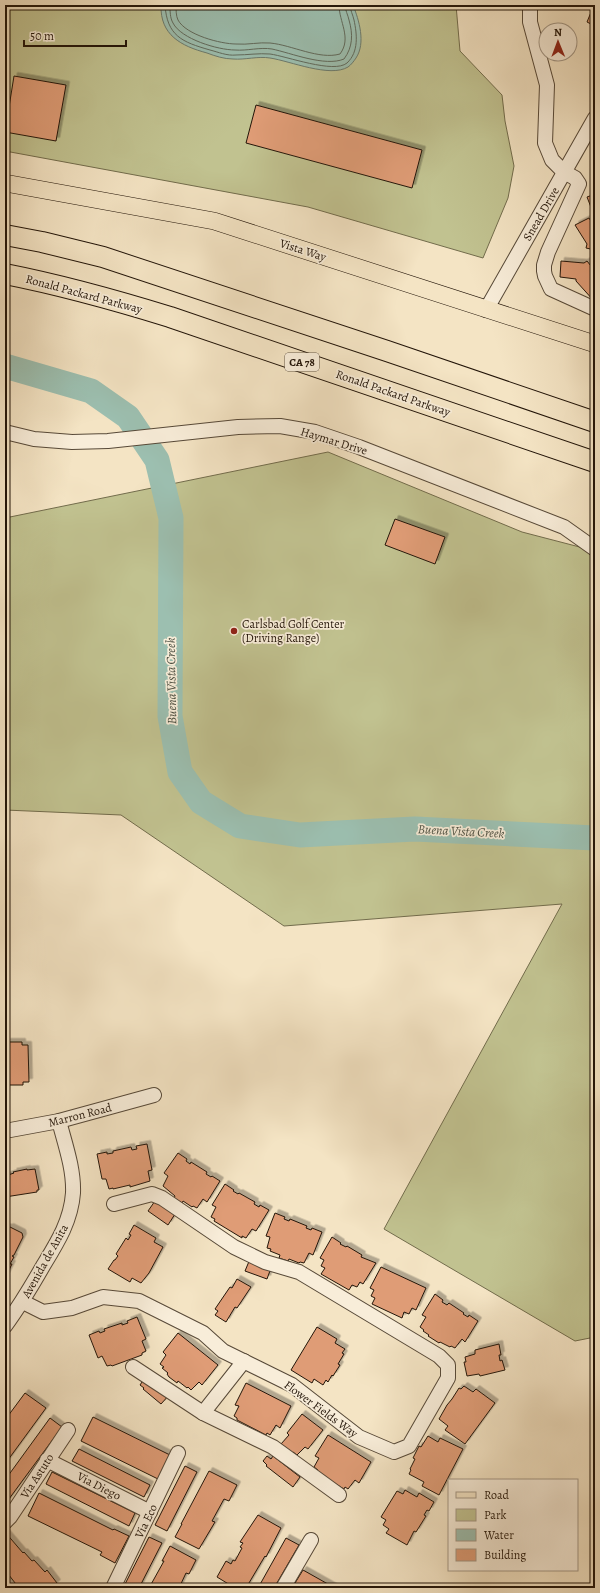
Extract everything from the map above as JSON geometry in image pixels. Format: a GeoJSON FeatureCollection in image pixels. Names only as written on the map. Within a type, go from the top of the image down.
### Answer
{"type":"FeatureCollection","features":[{"type":"Feature","properties":{"kind":"highway"},"geometry":{"type":"LineString","coordinates":[[5,235],[42,242],[103,257],[595,422]]}},
{"type":"Feature","properties":{"kind":"highway","name":"Ronald Packard Parkway"},"geometry":{"type":"LineString","coordinates":[[5,274],[93,294],[170,317],[595,462]]}},
{"type":"Feature","properties":{"kind":"main road","name":"Vista Way"},"geometry":{"type":"LineString","coordinates":[[5,183],[214,222],[595,344]]}},
{"type":"Feature","properties":{"kind":"street"},"geometry":{"type":"LineString","coordinates":[[530,5],[530,22],[547,85],[545,143],[552,160],[579,184],[548,252],[544,265],[544,276],[551,290],[595,309]]}},
{"type":"Feature","properties":{"kind":"street","name":"Snead Drive"},"geometry":{"type":"LineString","coordinates":[[486,310],[595,118]]}},
{"type":"Feature","properties":{"kind":"street","name":"Haymar Drive"},"geometry":{"type":"LineString","coordinates":[[5,432],[34,439],[72,442],[108,441],[238,427],[280,426],[315,432],[359,447],[564,527],[595,549]]}},
{"type":"Feature","properties":{"kind":"street","name":"Marron Road"},"geometry":{"type":"LineString","coordinates":[[5,1132],[59,1121],[154,1095]]}},
{"type":"Feature","properties":{"kind":"street","name":"Avenida de Anita"},"geometry":{"type":"LineString","coordinates":[[5,1326],[22,1302],[62,1233],[71,1211],[73,1191],[70,1163],[59,1121]]}},
{"type":"Feature","properties":{"kind":"street","name":"Flower Fields Way"},"geometry":{"type":"LineString","coordinates":[[22,1302],[43,1312],[72,1308],[103,1297],[139,1300],[202,1333],[223,1351],[292,1385],[359,1437],[394,1452],[409,1446],[448,1378],[448,1365],[439,1356],[299,1272],[265,1262],[234,1247],[162,1198],[152,1194],[114,1204]]}},
{"type":"Feature","properties":{"kind":"street"},"geometry":{"type":"LineString","coordinates":[[203,1413],[244,1361]]}},
{"type":"Feature","properties":{"kind":"street"},"geometry":{"type":"LineString","coordinates":[[133,1367],[203,1413],[273,1448],[339,1495]]}},
{"type":"Feature","properties":{"kind":"street","name":"Via Astuto"},"geometry":{"type":"LineString","coordinates":[[5,1522],[10,1517],[68,1430]]}},
{"type":"Feature","properties":{"kind":"street","name":"Via Eco"},"geometry":{"type":"LineString","coordinates":[[112,1588],[178,1453]]}},
{"type":"Feature","properties":{"kind":"street","name":"Via Diego"},"geometry":{"type":"LineString","coordinates":[[47,1460],[150,1512]]}},
{"type":"Feature","properties":{"kind":"street"},"geometry":{"type":"LineString","coordinates":[[283,1588],[311,1540]]}},
{"type":"Feature","properties":{"kind":"green space"},"geometry":{"type":"Polygon","coordinates":[[[5,5],[456,5],[460,51],[502,95],[505,121],[514,166],[508,198],[483,258],[308,207],[5,151],[5,5]]]}},
{"type":"Feature","properties":{"kind":"green space"},"geometry":{"type":"Polygon","coordinates":[[[328,452],[522,532],[595,551],[595,1337],[575,1341],[384,1229],[562,904],[284,926],[121,815],[5,810],[5,518],[328,452]]]}},
{"type":"Feature","properties":{"kind":"water"},"geometry":{"type":"Polygon","coordinates":[[[161,5],[353,5],[359,24],[361,46],[356,58],[348,67],[331,71],[265,58],[223,58],[189,47],[174,38],[168,32],[164,24],[161,5]]]}},
{"type":"Feature","properties":{"kind":"building"},"geometry":{"type":"Polygon","coordinates":[[[595,5],[595,26],[587,22],[595,5]]]}},
{"type":"Feature","properties":{"kind":"building"},"geometry":{"type":"Polygon","coordinates":[[[14,76],[66,85],[56,141],[5,132],[14,76]]]}},
{"type":"Feature","properties":{"kind":"building"},"geometry":{"type":"Polygon","coordinates":[[[256,105],[422,150],[412,188],[246,143],[256,105]]]}},
{"type":"Feature","properties":{"kind":"building"},"geometry":{"type":"Polygon","coordinates":[[[595,194],[595,214],[594,215],[587,197],[595,194]]]}},
{"type":"Feature","properties":{"kind":"building"},"geometry":{"type":"Polygon","coordinates":[[[589,218],[595,228],[595,250],[586,248],[587,244],[575,225],[589,218]]]}},
{"type":"Feature","properties":{"kind":"building"},"geometry":{"type":"Polygon","coordinates":[[[561,261],[584,263],[587,261],[595,271],[594,301],[576,281],[576,279],[560,277],[561,261]]]}},
{"type":"Feature","properties":{"kind":"building"},"geometry":{"type":"Polygon","coordinates":[[[395,519],[445,537],[435,564],[385,545],[395,519]]]}},
{"type":"Feature","properties":{"kind":"building"},"geometry":{"type":"Polygon","coordinates":[[[7,1042],[22,1042],[22,1045],[28,1045],[29,1082],[23,1082],[23,1085],[8,1085],[8,1083],[6,1083],[5,1089],[5,1045],[7,1045],[7,1042]]]}},
{"type":"Feature","properties":{"kind":"building"},"geometry":{"type":"Polygon","coordinates":[[[147,1144],[152,1170],[148,1171],[150,1181],[130,1187],[130,1185],[109,1189],[106,1179],[102,1179],[97,1154],[107,1152],[107,1154],[113,1153],[113,1151],[131,1147],[132,1150],[137,1149],[136,1146],[147,1144]]]}},
{"type":"Feature","properties":{"kind":"building"},"geometry":{"type":"Polygon","coordinates":[[[178,1153],[187,1159],[186,1161],[190,1164],[191,1162],[207,1172],[206,1174],[220,1181],[207,1202],[203,1199],[197,1208],[192,1207],[183,1201],[182,1203],[174,1198],[175,1196],[163,1186],[168,1176],[164,1173],[178,1153]]]}},
{"type":"Feature","properties":{"kind":"building"},"geometry":{"type":"Polygon","coordinates":[[[35,1169],[39,1190],[37,1190],[37,1192],[5,1197],[5,1176],[14,1173],[13,1172],[35,1169]]]}},
{"type":"Feature","properties":{"kind":"building"},"geometry":{"type":"Polygon","coordinates":[[[225,1184],[238,1194],[239,1193],[255,1202],[254,1204],[259,1207],[260,1205],[269,1210],[256,1231],[252,1229],[246,1238],[242,1236],[242,1238],[214,1221],[215,1219],[211,1217],[216,1207],[212,1205],[225,1184]]]}},
{"type":"Feature","properties":{"kind":"building"},"geometry":{"type":"Polygon","coordinates":[[[155,1201],[175,1214],[168,1225],[148,1211],[155,1201]]]}},
{"type":"Feature","properties":{"kind":"building"},"geometry":{"type":"Polygon","coordinates":[[[275,1213],[285,1217],[284,1219],[289,1221],[290,1219],[307,1226],[306,1228],[311,1230],[312,1228],[322,1232],[313,1255],[309,1253],[304,1263],[279,1258],[280,1255],[270,1251],[271,1249],[267,1248],[270,1237],[266,1236],[275,1213]]]}},
{"type":"Feature","properties":{"kind":"building"},"geometry":{"type":"Polygon","coordinates":[[[134,1225],[156,1238],[154,1242],[163,1247],[149,1273],[141,1283],[132,1278],[130,1282],[108,1269],[118,1256],[116,1254],[126,1238],[128,1240],[131,1235],[129,1234],[134,1225]]]}},
{"type":"Feature","properties":{"kind":"building"},"geometry":{"type":"Polygon","coordinates":[[[6,1227],[10,1227],[22,1233],[23,1237],[14,1255],[12,1256],[14,1257],[10,1264],[12,1264],[6,1276],[6,1227]]]}},
{"type":"Feature","properties":{"kind":"building"},"geometry":{"type":"Polygon","coordinates":[[[332,1237],[341,1243],[340,1244],[346,1247],[347,1246],[362,1255],[361,1257],[376,1263],[363,1284],[360,1282],[357,1287],[352,1285],[349,1290],[321,1274],[325,1268],[321,1266],[324,1260],[320,1258],[332,1237]]]}},
{"type":"Feature","properties":{"kind":"building"},"geometry":{"type":"Polygon","coordinates":[[[250,1259],[271,1268],[267,1279],[245,1271],[250,1259]]]}},
{"type":"Feature","properties":{"kind":"building"},"geometry":{"type":"Polygon","coordinates":[[[381,1267],[426,1288],[416,1310],[412,1308],[409,1314],[404,1312],[402,1318],[372,1304],[375,1298],[371,1296],[374,1290],[370,1288],[381,1267]]]}},
{"type":"Feature","properties":{"kind":"building"},"geometry":{"type":"Polygon","coordinates":[[[237,1279],[251,1287],[237,1308],[235,1307],[226,1322],[215,1315],[218,1311],[215,1309],[230,1287],[232,1288],[237,1279]]]}},
{"type":"Feature","properties":{"kind":"building"},"geometry":{"type":"Polygon","coordinates":[[[435,1294],[443,1300],[442,1302],[447,1305],[449,1303],[464,1313],[463,1314],[468,1317],[469,1315],[478,1321],[465,1342],[462,1339],[455,1348],[440,1342],[439,1343],[428,1336],[429,1335],[420,1327],[426,1317],[422,1315],[435,1294]]]}},
{"type":"Feature","properties":{"kind":"building"},"geometry":{"type":"Polygon","coordinates":[[[137,1317],[146,1339],[142,1341],[146,1351],[142,1353],[142,1355],[112,1366],[107,1366],[102,1356],[98,1358],[89,1335],[99,1331],[100,1333],[105,1331],[104,1329],[122,1323],[122,1325],[128,1323],[127,1321],[137,1317]]]}},
{"type":"Feature","properties":{"kind":"building"},"geometry":{"type":"Polygon","coordinates":[[[317,1327],[337,1339],[335,1343],[345,1349],[342,1353],[344,1354],[338,1364],[340,1365],[328,1382],[326,1380],[323,1385],[314,1379],[312,1383],[291,1370],[317,1327]]]}},
{"type":"Feature","properties":{"kind":"building"},"geometry":{"type":"Polygon","coordinates":[[[178,1333],[218,1365],[202,1385],[199,1382],[191,1390],[169,1377],[167,1374],[168,1373],[162,1368],[164,1367],[160,1364],[166,1355],[163,1352],[178,1333]]]}},
{"type":"Feature","properties":{"kind":"building"},"geometry":{"type":"Polygon","coordinates":[[[499,1344],[501,1355],[499,1355],[500,1361],[502,1360],[505,1370],[480,1376],[479,1374],[467,1376],[464,1362],[466,1362],[465,1357],[475,1354],[475,1350],[499,1344]]]}},
{"type":"Feature","properties":{"kind":"building"},"geometry":{"type":"Polygon","coordinates":[[[144,1379],[170,1394],[161,1404],[140,1385],[144,1379]]]}},
{"type":"Feature","properties":{"kind":"building"},"geometry":{"type":"Polygon","coordinates":[[[246,1383],[291,1406],[280,1428],[276,1425],[270,1435],[267,1433],[266,1435],[237,1420],[234,1416],[239,1406],[235,1405],[246,1383]]]}},
{"type":"Feature","properties":{"kind":"building"},"geometry":{"type":"Polygon","coordinates":[[[464,1386],[473,1392],[476,1389],[495,1403],[465,1444],[445,1430],[448,1426],[439,1419],[459,1388],[461,1389],[464,1386]]]}},
{"type":"Feature","properties":{"kind":"building"},"geometry":{"type":"Polygon","coordinates":[[[25,1393],[46,1408],[5,1464],[5,1420],[25,1393]]]}},
{"type":"Feature","properties":{"kind":"building"},"geometry":{"type":"Polygon","coordinates":[[[302,1414],[323,1430],[308,1449],[305,1447],[297,1455],[281,1444],[289,1435],[287,1433],[302,1414]]]}},
{"type":"Feature","properties":{"kind":"building"},"geometry":{"type":"Polygon","coordinates":[[[93,1417],[170,1455],[158,1479],[81,1441],[93,1417]]]}},
{"type":"Feature","properties":{"kind":"building"},"geometry":{"type":"Polygon","coordinates":[[[50,1418],[62,1427],[6,1503],[5,1480],[50,1418]]]}},
{"type":"Feature","properties":{"kind":"building"},"geometry":{"type":"Polygon","coordinates":[[[328,1435],[371,1462],[359,1483],[355,1480],[348,1489],[345,1487],[344,1489],[334,1483],[317,1471],[318,1470],[314,1467],[319,1458],[315,1456],[328,1435]]]}},
{"type":"Feature","properties":{"kind":"building"},"geometry":{"type":"Polygon","coordinates":[[[428,1436],[438,1442],[440,1438],[463,1449],[439,1495],[422,1486],[424,1482],[409,1474],[415,1459],[413,1458],[419,1446],[421,1447],[428,1436]]]}},
{"type":"Feature","properties":{"kind":"building"},"geometry":{"type":"Polygon","coordinates":[[[79,1449],[150,1485],[144,1497],[72,1461],[79,1449]]]}},
{"type":"Feature","properties":{"kind":"building"},"geometry":{"type":"Polygon","coordinates":[[[267,1456],[271,1459],[273,1456],[300,1477],[293,1487],[266,1466],[267,1465],[263,1461],[267,1456]]]}},
{"type":"Feature","properties":{"kind":"building"},"geometry":{"type":"Polygon","coordinates":[[[185,1466],[197,1472],[167,1531],[155,1525],[185,1466]]]}},
{"type":"Feature","properties":{"kind":"building"},"geometry":{"type":"Polygon","coordinates":[[[209,1471],[237,1485],[229,1501],[224,1499],[212,1521],[215,1522],[199,1549],[175,1537],[209,1471]]]}},
{"type":"Feature","properties":{"kind":"building"},"geometry":{"type":"Polygon","coordinates":[[[52,1472],[135,1513],[129,1526],[46,1484],[52,1472]]]}},
{"type":"Feature","properties":{"kind":"building"},"geometry":{"type":"Polygon","coordinates":[[[405,1490],[417,1497],[419,1493],[434,1502],[429,1511],[427,1510],[424,1515],[426,1516],[416,1532],[414,1531],[407,1545],[386,1533],[389,1529],[383,1525],[386,1520],[381,1517],[397,1491],[403,1494],[405,1490]]]}},
{"type":"Feature","properties":{"kind":"building"},"geometry":{"type":"Polygon","coordinates":[[[39,1493],[113,1530],[114,1529],[129,1536],[115,1563],[100,1555],[102,1552],[28,1516],[39,1493]]]}},
{"type":"Feature","properties":{"kind":"building"},"geometry":{"type":"Polygon","coordinates":[[[258,1515],[281,1528],[266,1557],[265,1556],[246,1588],[235,1588],[217,1577],[226,1561],[231,1564],[233,1560],[235,1561],[242,1548],[240,1547],[243,1543],[240,1542],[258,1515]]]}},
{"type":"Feature","properties":{"kind":"building"},"geometry":{"type":"Polygon","coordinates":[[[5,1532],[23,1553],[24,1552],[32,1561],[34,1560],[45,1572],[47,1570],[57,1583],[51,1588],[19,1588],[5,1570],[5,1532]]]}},
{"type":"Feature","properties":{"kind":"building"},"geometry":{"type":"Polygon","coordinates":[[[149,1537],[162,1543],[139,1588],[123,1588],[149,1537]]]}},
{"type":"Feature","properties":{"kind":"building"},"geometry":{"type":"Polygon","coordinates":[[[286,1538],[299,1545],[274,1588],[258,1588],[286,1538]]]}},
{"type":"Feature","properties":{"kind":"building"},"geometry":{"type":"Polygon","coordinates":[[[170,1546],[196,1560],[189,1574],[186,1573],[179,1588],[149,1588],[164,1561],[162,1561],[170,1546]]]}},
{"type":"Feature","properties":{"kind":"building"},"geometry":{"type":"Polygon","coordinates":[[[303,1570],[335,1588],[292,1588],[303,1570]]]}},
{"type":"Feature","properties":{"kind":"building"},"geometry":{"type":"Polygon","coordinates":[[[5,1577],[14,1588],[5,1588],[5,1577]]]}},
{"type":"Feature","properties":{"kind":"waterway","name":"Buena Vista Creek"},"geometry":{"type":"LineString","coordinates":[[5,366],[91,391],[128,417],[157,460],[171,518],[170,716],[180,772],[201,802],[240,826],[300,835],[415,829],[595,838]]}},
{"type":"Feature","properties":{"kind":"place","name":"Carlsbad Golf Center (Driving Range)"},"geometry":{"type":"Point","coordinates":[234,631]}}]}
